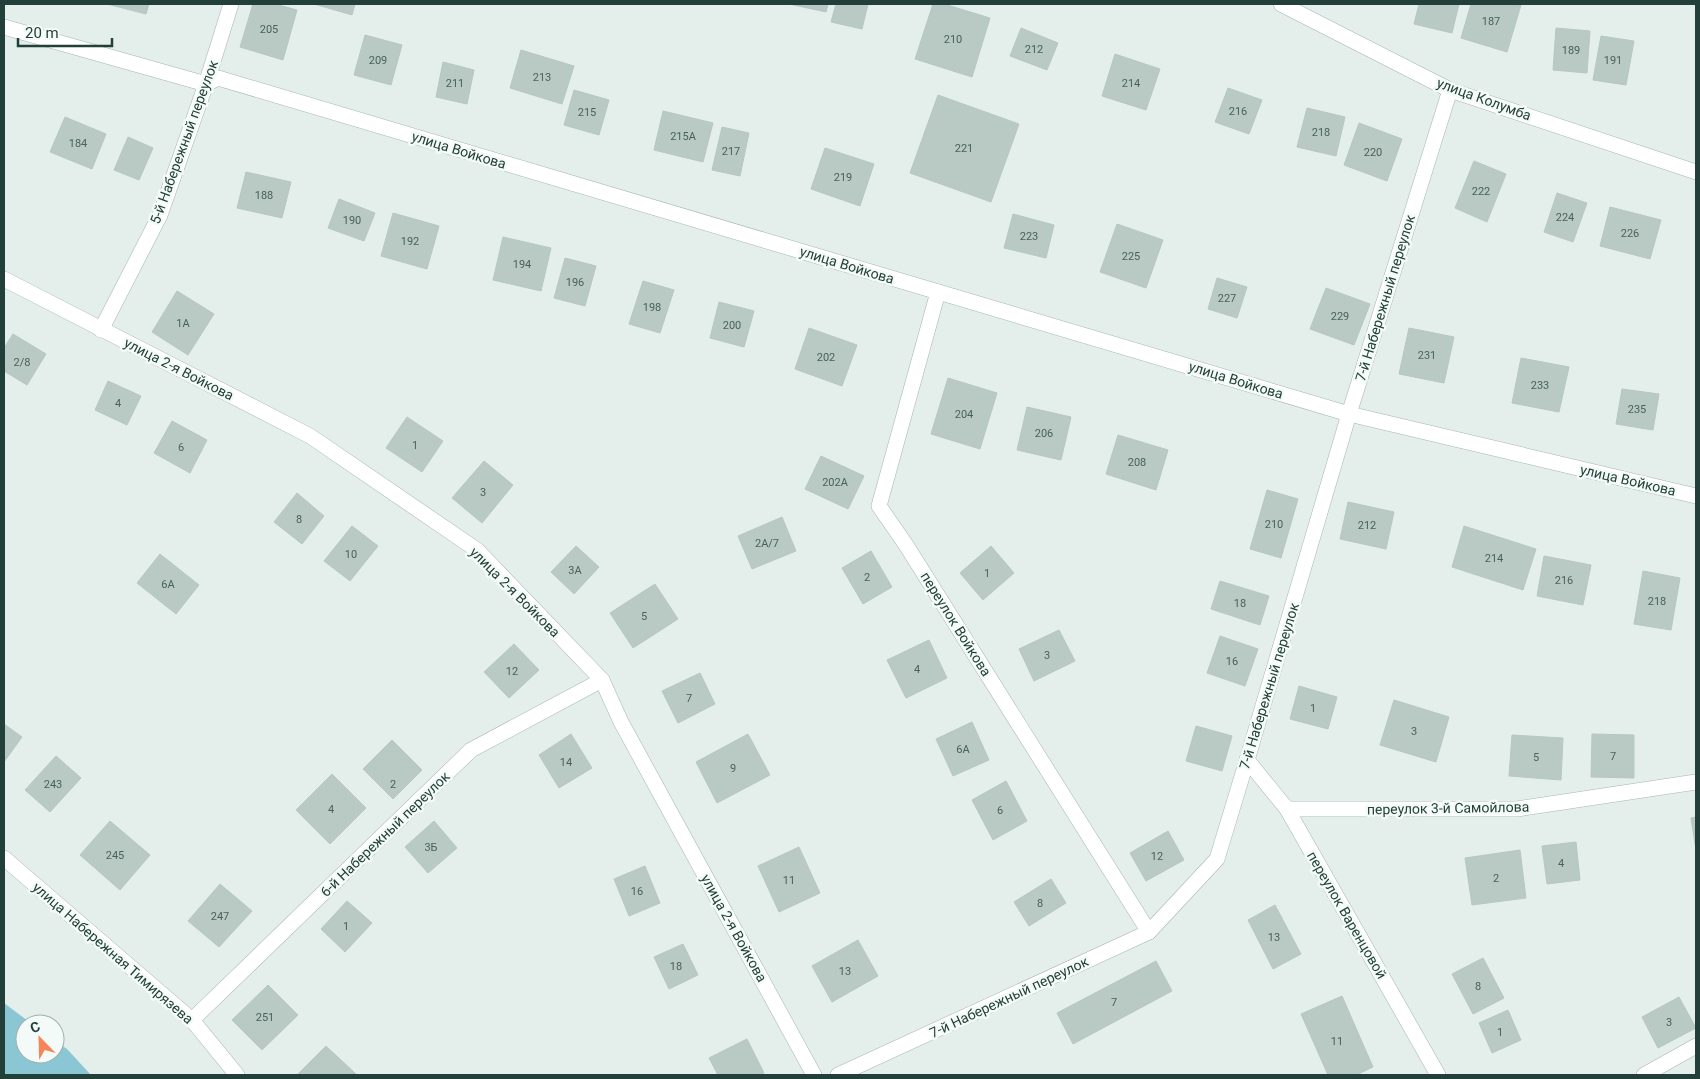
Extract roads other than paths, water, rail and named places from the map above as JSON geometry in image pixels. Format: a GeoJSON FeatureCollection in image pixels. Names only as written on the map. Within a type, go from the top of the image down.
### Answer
{"type":"FeatureCollection","features":[{"type":"Feature","properties":{"kind":"street","name":"5-й Набережный переулок"},"geometry":{"type":"LineString","coordinates":[[101,330],[160,215],[232,4]]}},
{"type":"Feature","properties":{"kind":"street","name":"улица Колумба"},"geometry":{"type":"LineString","coordinates":[[1281,4],[1450,90],[1696,172]]}},
{"type":"Feature","properties":{"kind":"street","name":"улица Войкова"},"geometry":{"type":"LineString","coordinates":[[4,28],[206,84],[218,78],[1349,414],[1696,496]]}},
{"type":"Feature","properties":{"kind":"street","name":"7-й Набережный переулок"},"geometry":{"type":"LineString","coordinates":[[838,1075],[1149,932],[1216,858],[1247,760],[1349,414],[1450,90]]}},
{"type":"Feature","properties":{"kind":"street","name":"улица 2-я Войкова"},"geometry":{"type":"LineString","coordinates":[[4,279],[310,436],[477,550],[602,680],[621,722],[814,1075]]}},
{"type":"Feature","properties":{"kind":"street","name":"переулок Войкова"},"geometry":{"type":"LineString","coordinates":[[938,292],[879,506],[906,545],[1149,932]]}},
{"type":"Feature","properties":{"kind":"street","name":"6-й Набережный переулок"},"geometry":{"type":"LineString","coordinates":[[192,1020],[471,750],[602,680]]}},
{"type":"Feature","properties":{"kind":"street","name":"переулок Варенцовой"},"geometry":{"type":"LineString","coordinates":[[1247,760],[1287,809],[1438,1075]]}},
{"type":"Feature","properties":{"kind":"street","name":"переулок 3-й Самойлова"},"geometry":{"type":"LineString","coordinates":[[1287,809],[1517,809],[1696,782]]}},
{"type":"Feature","properties":{"kind":"street","name":"улица Набережная Тимирязева"},"geometry":{"type":"LineString","coordinates":[[4,858],[192,1020],[237,1075]]}},
{"type":"Feature","properties":{"kind":"street"},"geometry":{"type":"LineString","coordinates":[[1644,1075],[1696,1046]]}},
{"type":"Feature","properties":{"kind":"water"},"geometry":{"type":"Polygon","coordinates":[[[4,1003],[19,1014],[15,1014],[15,1064],[65,1064],[65,1048],[91,1075],[4,1075],[4,1003]]]}}]}
